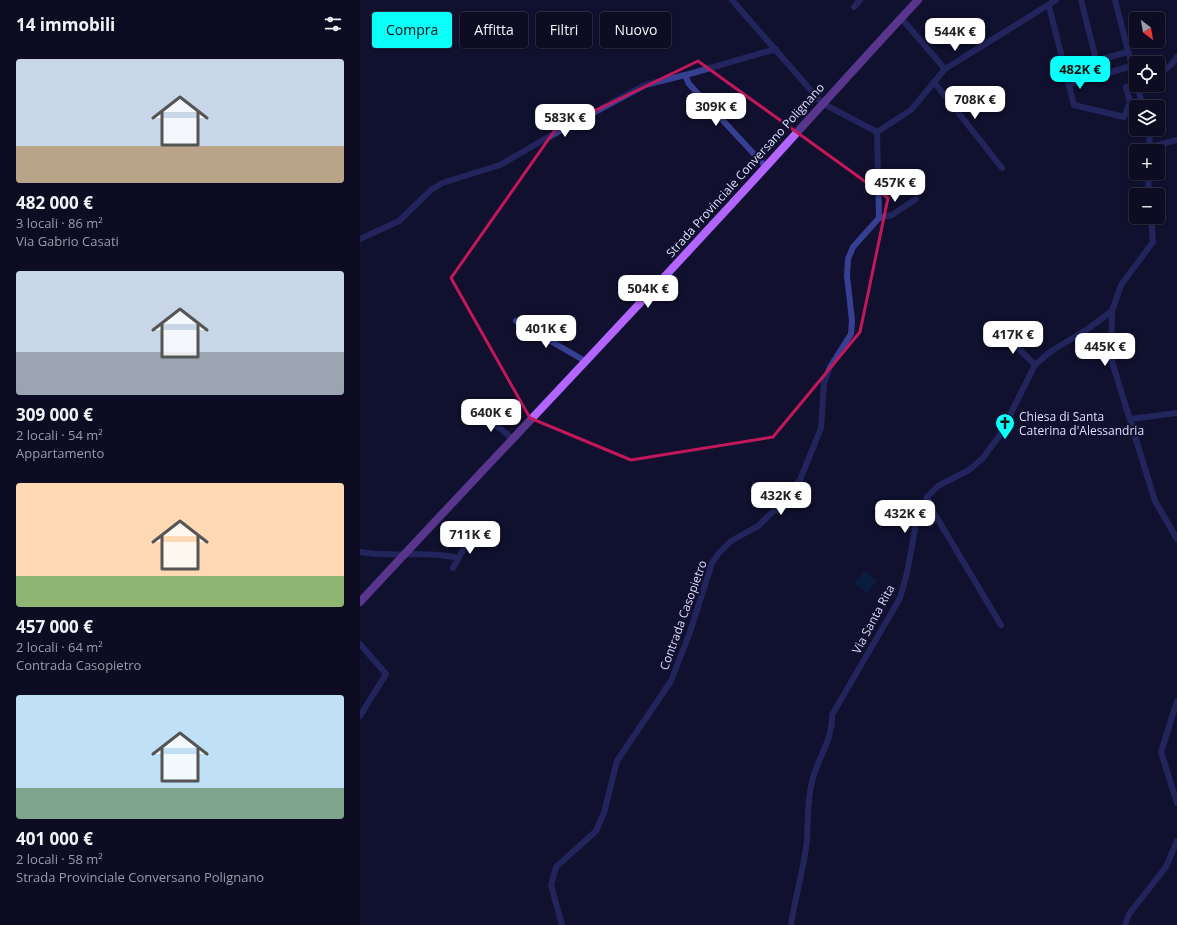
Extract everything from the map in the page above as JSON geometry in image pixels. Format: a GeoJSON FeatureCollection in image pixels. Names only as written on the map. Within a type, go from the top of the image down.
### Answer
{"type":"FeatureCollection","features":[{"type":"Feature","properties":{"kind":"main road","name":"Strada Provinciale Conversano Polignano"},"geometry":{"type":"LineString","coordinates":[[360,602],[766,167],[822,103],[918,0]]}},
{"type":"Feature","properties":{"kind":"street"},"geometry":{"type":"LineString","coordinates":[[732,0],[822,103],[877,132]]}},
{"type":"Feature","properties":{"kind":"street"},"geometry":{"type":"LineString","coordinates":[[854,7],[860,0]]}},
{"type":"Feature","properties":{"kind":"street"},"geometry":{"type":"LineString","coordinates":[[877,132],[910,110],[945,69],[1049,6],[1056,0]]}},
{"type":"Feature","properties":{"kind":"street"},"geometry":{"type":"LineString","coordinates":[[1081,0],[1100,75]]}},
{"type":"Feature","properties":{"kind":"street"},"geometry":{"type":"LineString","coordinates":[[1115,0],[1129,56]]}},
{"type":"Feature","properties":{"kind":"street"},"geometry":{"type":"LineString","coordinates":[[1049,6],[1074,105],[1124,117],[1130,102],[1126,87],[1129,87]]}},
{"type":"Feature","properties":{"kind":"street"},"geometry":{"type":"LineString","coordinates":[[901,18],[945,69]]}},
{"type":"Feature","properties":{"kind":"street"},"geometry":{"type":"LineString","coordinates":[[360,239],[399,221],[431,190],[442,184],[500,165],[645,85],[776,49]]}},
{"type":"Feature","properties":{"kind":"street"},"geometry":{"type":"LineString","coordinates":[[1065,69],[1128,52]]}},
{"type":"Feature","properties":{"kind":"street"},"geometry":{"type":"LineString","coordinates":[[1165,70],[1177,57]]}},
{"type":"Feature","properties":{"kind":"street"},"geometry":{"type":"LineString","coordinates":[[1069,84],[1129,67]]}},
{"type":"Feature","properties":{"kind":"street"},"geometry":{"type":"LineString","coordinates":[[685,75],[689,84],[766,167]]}},
{"type":"Feature","properties":{"kind":"street"},"geometry":{"type":"LineString","coordinates":[[934,82],[1002,168]]}},
{"type":"Feature","properties":{"kind":"street"},"geometry":{"type":"LineString","coordinates":[[877,132],[878,218],[892,215],[916,199]]}},
{"type":"Feature","properties":{"kind":"street"},"geometry":{"type":"LineString","coordinates":[[1165,144],[1177,140]]}},
{"type":"Feature","properties":{"kind":"street","name":"Contrada Casopietro"},"geometry":{"type":"LineString","coordinates":[[562,925],[551,885],[556,867],[596,831],[604,813],[617,761],[671,681],[690,632],[712,563],[719,553],[731,541],[758,526],[779,506],[800,480],[821,428],[824,383],[830,368],[850,334],[852,320],[848,259],[853,247],[878,218]]}},
{"type":"Feature","properties":{"kind":"street"},"geometry":{"type":"LineString","coordinates":[[1152,224],[1153,242],[1121,285],[1112,311],[1111,356],[1155,501],[1177,539]]}},
{"type":"Feature","properties":{"kind":"street","name":"Via Santa Rita"},"geometry":{"type":"LineString","coordinates":[[791,925],[794,899],[806,841],[812,782],[832,729],[832,715],[900,598],[907,573],[916,524],[927,497],[938,486],[975,465],[991,447],[1003,429],[1035,365],[1050,352],[1089,328],[1112,311]]}},
{"type":"Feature","properties":{"kind":"street"},"geometry":{"type":"LineString","coordinates":[[516,321],[585,361]]}},
{"type":"Feature","properties":{"kind":"street"},"geometry":{"type":"LineString","coordinates":[[993,331],[1000,330],[1035,365]]}},
{"type":"Feature","properties":{"kind":"street"},"geometry":{"type":"LineString","coordinates":[[481,413],[513,439]]}},
{"type":"Feature","properties":{"kind":"street"},"geometry":{"type":"LineString","coordinates":[[1130,419],[1177,413]]}},
{"type":"Feature","properties":{"kind":"street"},"geometry":{"type":"LineString","coordinates":[[927,497],[934,513],[1001,625]]}},
{"type":"Feature","properties":{"kind":"street"},"geometry":{"type":"LineString","coordinates":[[453,568],[472,534]]}},
{"type":"Feature","properties":{"kind":"street"},"geometry":{"type":"LineString","coordinates":[[360,552],[404,555],[437,554],[458,558]]}},
{"type":"Feature","properties":{"kind":"street"},"geometry":{"type":"LineString","coordinates":[[360,644],[386,674],[360,716]]}},
{"type":"Feature","properties":{"kind":"street"},"geometry":{"type":"LineString","coordinates":[[1177,701],[1161,752],[1177,802]]}},
{"type":"Feature","properties":{"kind":"street"},"geometry":{"type":"LineString","coordinates":[[1125,925],[1129,914],[1166,867],[1177,841]]}},
{"type":"Feature","properties":{"kind":"highlighted area"},"geometry":{"type":"Polygon","coordinates":[[[698,61],[888,198],[860,332],[773,437],[631,460],[530,418],[451,278],[555,130],[698,61]]]}},
{"type":"Feature","properties":{"kind":"water"},"geometry":{"type":"Polygon","coordinates":[[[865,571],[877,581],[867,593],[854,583],[865,571]]]}},
{"type":"Feature","properties":{"kind":"place","name":"Chiesa di Santa Caterina d'Alessandria"},"geometry":{"type":"Point","coordinates":[1005,440]}}]}
